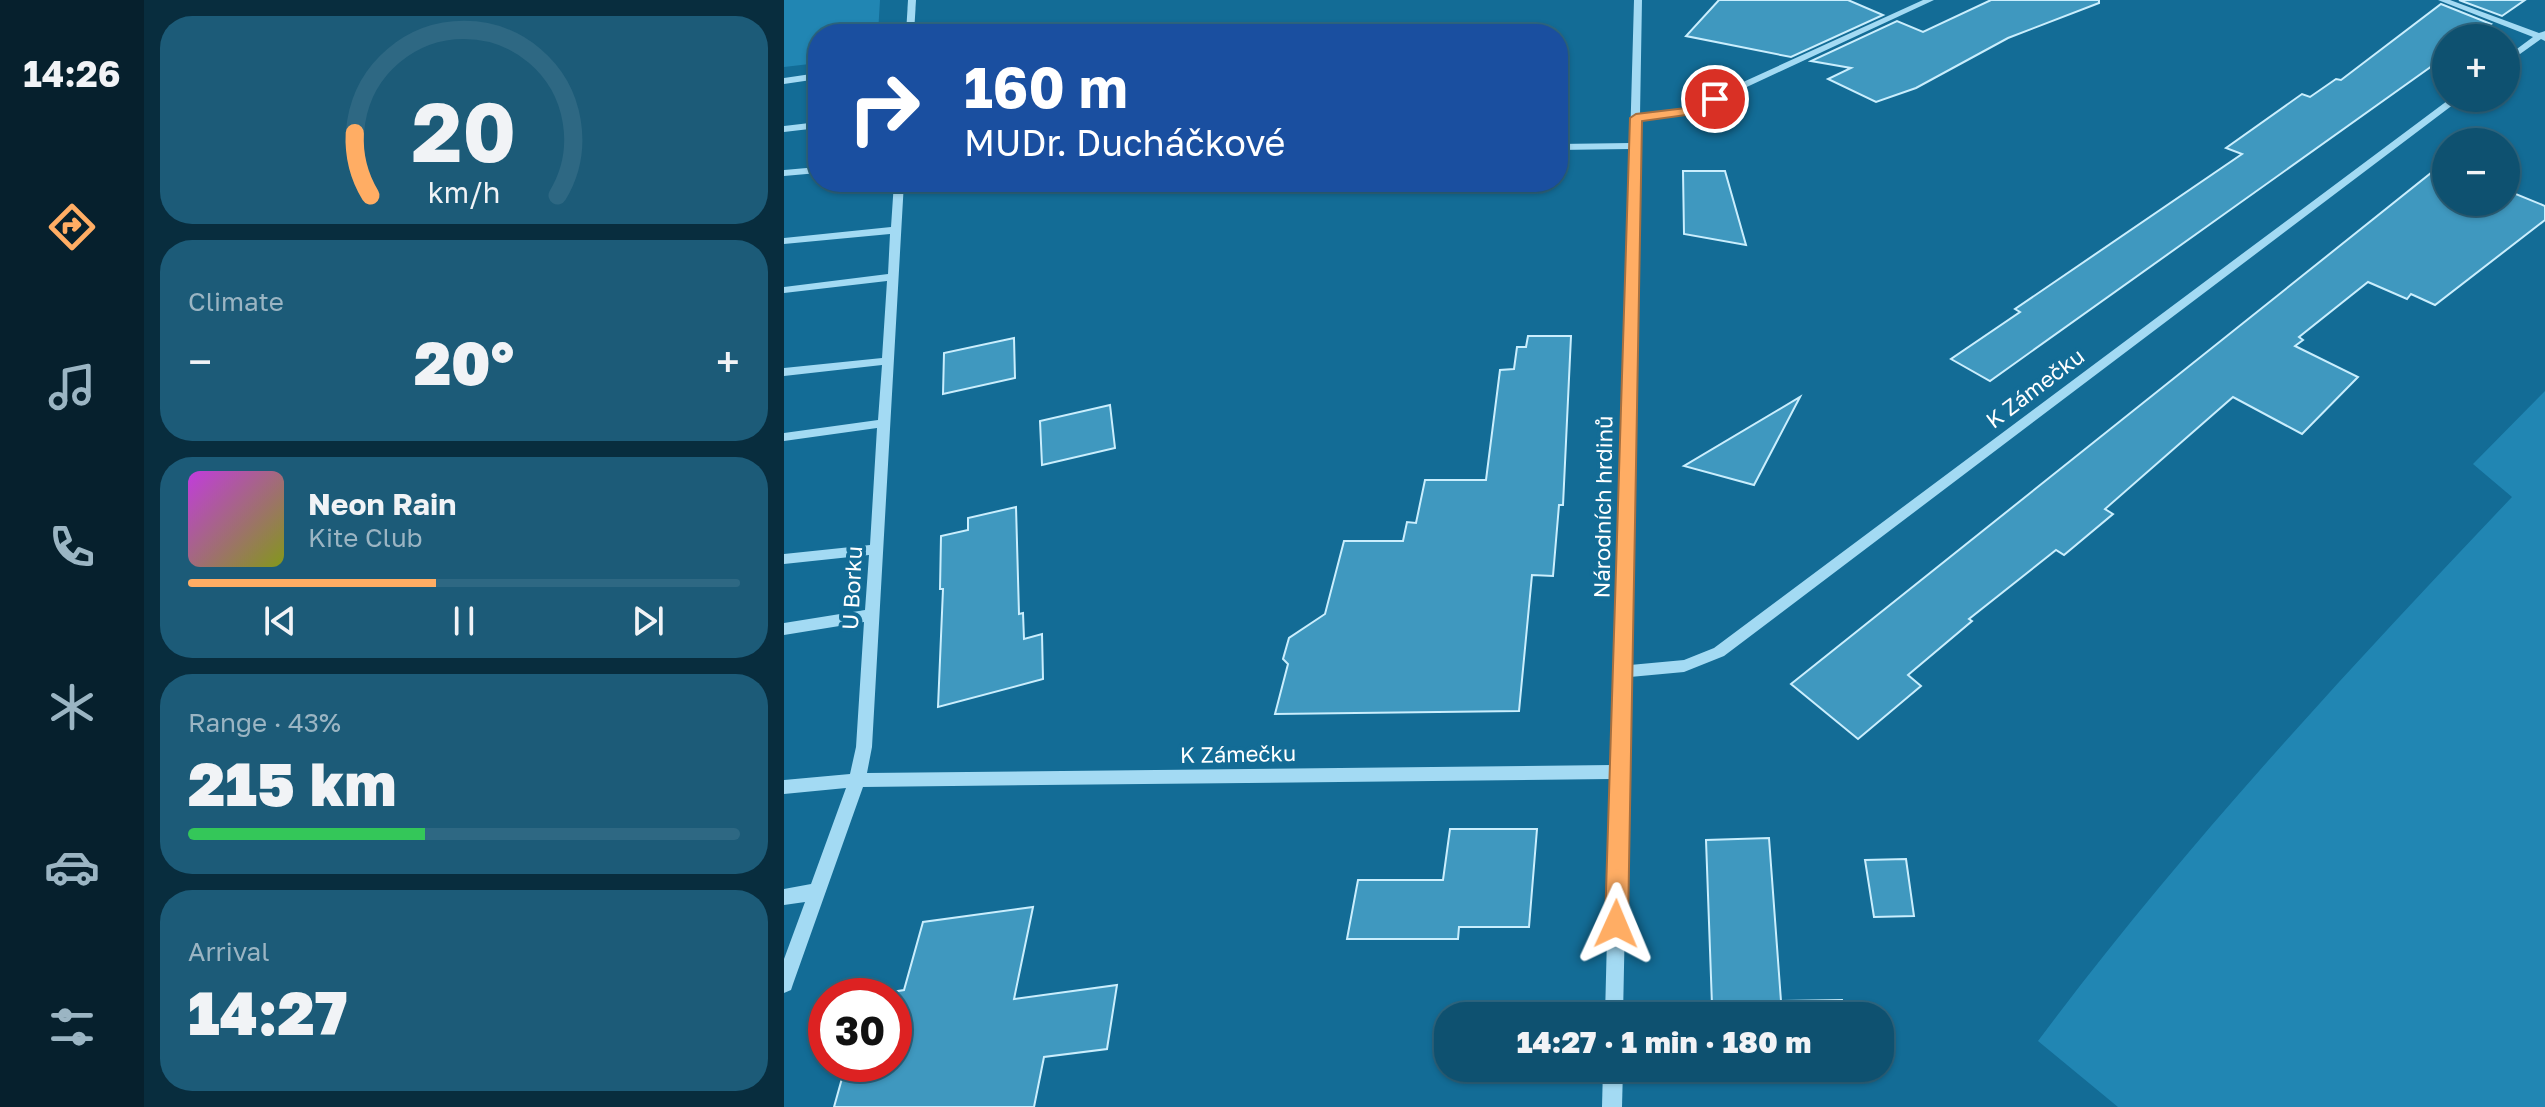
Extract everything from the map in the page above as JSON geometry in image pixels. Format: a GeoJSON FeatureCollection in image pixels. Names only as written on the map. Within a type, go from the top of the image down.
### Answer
{"type":"FeatureCollection","features":[{"type":"Feature","properties":{"kind":"street"},"geometry":{"type":"LineString","coordinates":[[911,24],[912,0]]}},
{"type":"Feature","properties":{"kind":"street","name":"Národních hrdinů"},"geometry":{"type":"LineString","coordinates":[[1614,1002],[1638,0]]}},
{"type":"Feature","properties":{"kind":"street"},"geometry":{"type":"LineString","coordinates":[[1636,118],[1688,111],[1930,0]]}},
{"type":"Feature","properties":{"kind":"street"},"geometry":{"type":"LineString","coordinates":[[2442,0],[2543,35]]}},
{"type":"Feature","properties":{"kind":"street"},"geometry":{"type":"LineString","coordinates":[[2520,51],[2543,35]]}},
{"type":"Feature","properties":{"kind":"street"},"geometry":{"type":"LineString","coordinates":[[784,81],[808,77]]}},
{"type":"Feature","properties":{"kind":"street","name":"K Zámečku"},"geometry":{"type":"LineString","coordinates":[[1623,671],[1674,670],[1702,662],[1719,652],[2438,112]]}},
{"type":"Feature","properties":{"kind":"street"},"geometry":{"type":"LineString","coordinates":[[784,129],[808,126]]}},
{"type":"Feature","properties":{"kind":"street"},"geometry":{"type":"LineString","coordinates":[[1568,147],[1636,146]]}},
{"type":"Feature","properties":{"kind":"street"},"geometry":{"type":"LineString","coordinates":[[784,173],[808,171]]}},
{"type":"Feature","properties":{"kind":"street","name":"U Borku"},"geometry":{"type":"LineString","coordinates":[[784,984],[857,780],[864,747],[898,192]]}},
{"type":"Feature","properties":{"kind":"street"},"geometry":{"type":"LineString","coordinates":[[784,241],[896,230]]}},
{"type":"Feature","properties":{"kind":"street"},"geometry":{"type":"LineString","coordinates":[[784,290],[893,277]]}},
{"type":"Feature","properties":{"kind":"street"},"geometry":{"type":"LineString","coordinates":[[784,372],[888,361]]}},
{"type":"Feature","properties":{"kind":"street"},"geometry":{"type":"LineString","coordinates":[[784,437],[884,423]]}},
{"type":"Feature","properties":{"kind":"street"},"geometry":{"type":"LineString","coordinates":[[784,559],[876,549]]}},
{"type":"Feature","properties":{"kind":"street"},"geometry":{"type":"LineString","coordinates":[[784,629],[872,615]]}},
{"type":"Feature","properties":{"kind":"street","name":"K Zámečku"},"geometry":{"type":"LineString","coordinates":[[784,787],[857,780],[1620,772]]}},
{"type":"Feature","properties":{"kind":"street"},"geometry":{"type":"LineString","coordinates":[[784,897],[815,892]]}},
{"type":"Feature","properties":{"kind":"street"},"geometry":{"type":"LineString","coordinates":[[1612,1107],[1613,1082]]}},
{"type":"Feature","properties":{"kind":"shaded area"},"geometry":{"type":"Polygon","coordinates":[[[784,0],[880,0],[879,24],[808,24],[808,64],[784,67],[784,0]]]}},
{"type":"Feature","properties":{"kind":"shaded area"},"geometry":{"type":"Polygon","coordinates":[[[2545,391],[2545,1107],[2118,1107],[2038,1041],[2150,899],[2267,762],[2512,497],[2473,464],[2545,391]]]}},
{"type":"Feature","properties":{"kind":"building"},"geometry":{"type":"Polygon","coordinates":[[[1719,0],[1848,0],[1883,15],[1791,57],[1686,36],[1719,0]]]}},
{"type":"Feature","properties":{"kind":"building"},"geometry":{"type":"Polygon","coordinates":[[[1991,0],[2099,0],[2099,3],[2008,38],[1916,88],[1876,102],[1828,79],[1851,68],[1811,61],[1897,21],[1923,32],[1991,0]]]}},
{"type":"Feature","properties":{"kind":"building"},"geometry":{"type":"Polygon","coordinates":[[[2459,0],[2525,0],[2502,16],[2459,0]]]}},
{"type":"Feature","properties":{"kind":"building"},"geometry":{"type":"Polygon","coordinates":[[[2441,4],[2491,24],[2432,24],[2432,66],[1990,381],[1951,359],[2020,312],[2015,309],[2242,154],[2226,148],[2302,94],[2310,97],[2336,79],[2341,80],[2441,4]]]}},
{"type":"Feature","properties":{"kind":"building"},"geometry":{"type":"Polygon","coordinates":[[[1683,171],[1725,171],[1746,245],[1684,234],[1683,171]]]}},
{"type":"Feature","properties":{"kind":"building"},"geometry":{"type":"Polygon","coordinates":[[[2432,172],[2432,216],[2520,216],[2520,196],[2545,206],[2545,220],[2435,305],[2411,294],[2407,299],[2368,282],[2299,337],[2303,340],[2295,346],[2358,377],[2302,434],[2233,397],[2105,509],[2113,514],[2064,555],[2056,550],[1969,619],[1972,621],[1908,675],[1921,686],[1858,739],[1791,684],[2432,172]]]}},
{"type":"Feature","properties":{"kind":"building"},"geometry":{"type":"Polygon","coordinates":[[[1528,336],[1571,336],[1563,505],[1559,505],[1553,576],[1532,575],[1519,711],[1275,714],[1288,664],[1283,659],[1289,638],[1325,614],[1344,541],[1403,541],[1407,522],[1416,523],[1425,480],[1486,480],[1500,370],[1514,369],[1517,347],[1526,347],[1528,336]]]}},
{"type":"Feature","properties":{"kind":"building"},"geometry":{"type":"Polygon","coordinates":[[[1014,338],[1015,378],[943,394],[944,353],[1014,338]]]}},
{"type":"Feature","properties":{"kind":"building"},"geometry":{"type":"Polygon","coordinates":[[[1800,397],[1754,485],[1684,466],[1800,397]]]}},
{"type":"Feature","properties":{"kind":"building"},"geometry":{"type":"Polygon","coordinates":[[[1110,405],[1115,448],[1042,465],[1040,421],[1110,405]]]}},
{"type":"Feature","properties":{"kind":"building"},"geometry":{"type":"Polygon","coordinates":[[[1016,507],[1019,614],[1023,613],[1024,639],[1042,634],[1043,679],[938,707],[943,589],[940,589],[941,536],[968,530],[968,518],[1016,507]]]}},
{"type":"Feature","properties":{"kind":"building"},"geometry":{"type":"Polygon","coordinates":[[[1450,829],[1537,829],[1529,927],[1459,927],[1458,939],[1347,939],[1358,880],[1443,880],[1450,829]]]}},
{"type":"Feature","properties":{"kind":"building"},"geometry":{"type":"Polygon","coordinates":[[[1769,838],[1781,1001],[1842,1002],[1712,1002],[1706,840],[1769,838]]]}},
{"type":"Feature","properties":{"kind":"building"},"geometry":{"type":"Polygon","coordinates":[[[1906,859],[1914,916],[1874,917],[1865,860],[1906,859]]]}},
{"type":"Feature","properties":{"kind":"building"},"geometry":{"type":"Polygon","coordinates":[[[1033,907],[1014,999],[1117,985],[1107,1049],[1044,1057],[1034,1107],[834,1107],[841,1082],[912,1082],[912,978],[907,978],[923,922],[1033,907]]]}},
{"type":"Feature","properties":{"kind":"route"},"geometry":{"type":"LineString","coordinates":[[1616,924],[1636,118],[1688,111],[1715,99]]}}]}
